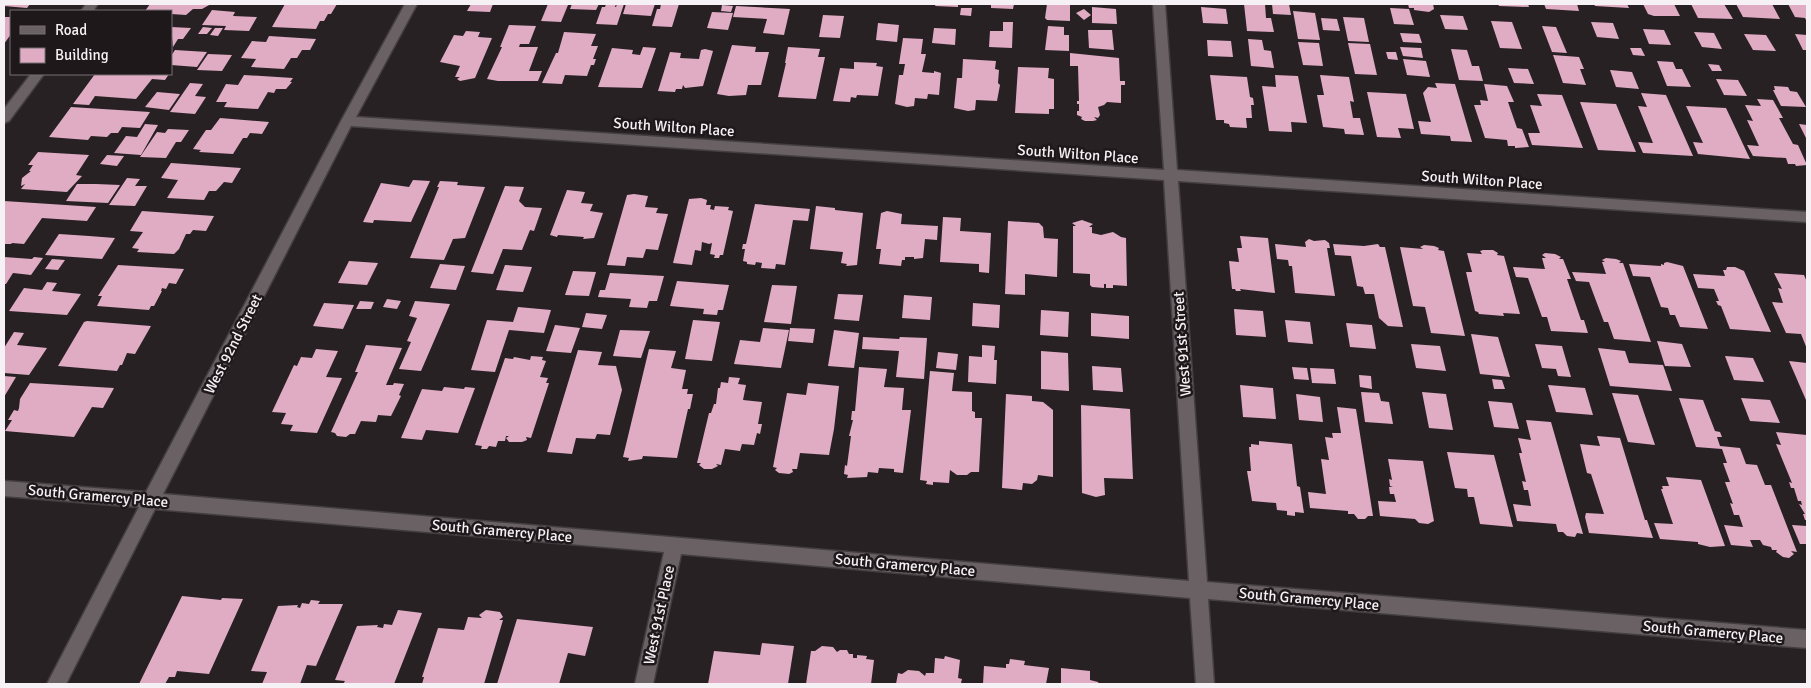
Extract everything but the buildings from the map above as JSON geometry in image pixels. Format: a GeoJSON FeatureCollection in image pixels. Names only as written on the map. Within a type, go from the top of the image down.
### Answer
{"type":"FeatureCollection","features":[{"type":"Feature","properties":{"kind":"street","name":"West 92nd Street"},"geometry":{"type":"LineString","coordinates":[[56,684],[347,121],[411,4]]}},
{"type":"Feature","properties":{"kind":"street","name":"West 91st Street"},"geometry":{"type":"LineString","coordinates":[[1159,4],[1205,684]]}},
{"type":"Feature","properties":{"kind":"street"},"geometry":{"type":"LineString","coordinates":[[4,118],[37,75]]}},
{"type":"Feature","properties":{"kind":"street","name":"South Wilton Place"},"geometry":{"type":"LineString","coordinates":[[347,121],[1807,217]]}},
{"type":"Feature","properties":{"kind":"street","name":"South Gramercy Place"},"geometry":{"type":"LineString","coordinates":[[4,488],[1199,590],[1807,639]]}},
{"type":"Feature","properties":{"kind":"street","name":"West 91st Place"},"geometry":{"type":"LineString","coordinates":[[644,684],[674,546]]}}]}
